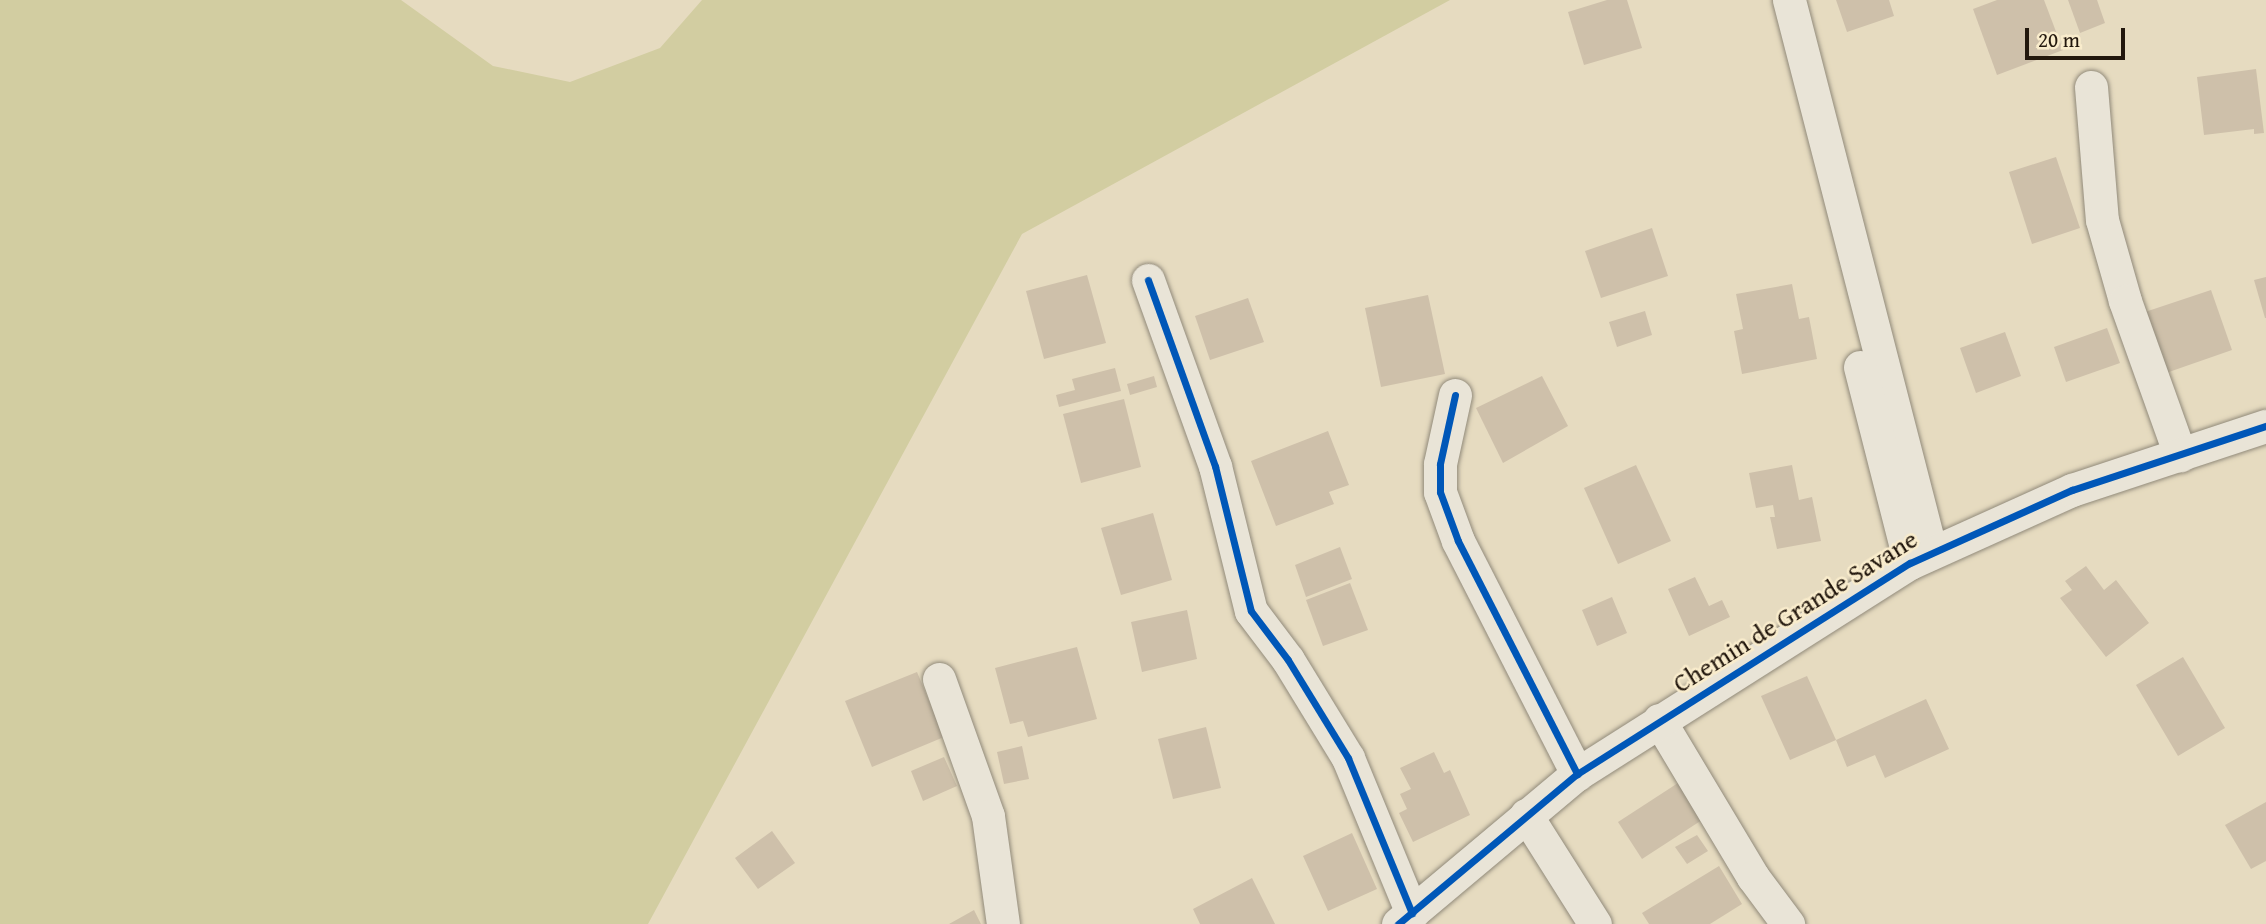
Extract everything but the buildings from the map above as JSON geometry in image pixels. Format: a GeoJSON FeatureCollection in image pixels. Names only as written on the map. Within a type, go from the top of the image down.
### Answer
{"type":"FeatureCollection","features":[{"type":"Feature","properties":{"kind":"street"},"geometry":{"type":"LineString","coordinates":[[1789,0],[1921,557]]}},
{"type":"Feature","properties":{"kind":"street"},"geometry":{"type":"LineString","coordinates":[[2091,87],[2102,220],[2124,301],[2180,455]]}},
{"type":"Feature","properties":{"kind":"street"},"geometry":{"type":"LineString","coordinates":[[1148,280],[1215,466],[1251,611],[1288,660],[1348,758],[1405,918]]}},
{"type":"Feature","properties":{"kind":"street"},"geometry":{"type":"LineString","coordinates":[[1860,367],[1921,557]]}},
{"type":"Feature","properties":{"kind":"street"},"geometry":{"type":"LineString","coordinates":[[1455,395],[1440,464],[1440,492],[1458,541],[1577,774]]}},
{"type":"Feature","properties":{"kind":"street","name":"Chemin de Grande Savane"},"geometry":{"type":"LineString","coordinates":[[1405,918],[1577,774],[1921,557],[2072,490],[2266,426]]}},
{"type":"Feature","properties":{"kind":"street"},"geometry":{"type":"LineString","coordinates":[[939,679],[988,816],[1003,924]]}},
{"type":"Feature","properties":{"kind":"street"},"geometry":{"type":"LineString","coordinates":[[1659,720],[1753,877],[1788,924]]}},
{"type":"Feature","properties":{"kind":"street"},"geometry":{"type":"LineString","coordinates":[[1526,815],[1595,924]]}},
{"type":"Feature","properties":{"kind":"shaded area"},"geometry":{"type":"Polygon","coordinates":[[[0,0],[401,0],[493,66],[570,82],[660,48],[702,0],[1450,0],[1022,234],[648,924],[0,924],[0,0]]]}},
{"type":"Feature","properties":{"kind":"cycle path"},"geometry":{"type":"LineString","coordinates":[[1148,280],[1215,466],[1251,611],[1288,660],[1348,758],[1412,913]]}},
{"type":"Feature","properties":{"kind":"cycle path"},"geometry":{"type":"LineString","coordinates":[[1455,395],[1440,464],[1440,492],[1458,541],[1577,774]]}},
{"type":"Feature","properties":{"kind":"cycle path"},"geometry":{"type":"LineString","coordinates":[[1398,924],[1577,774],[1910,563],[2072,490],[2266,426]]}}]}
